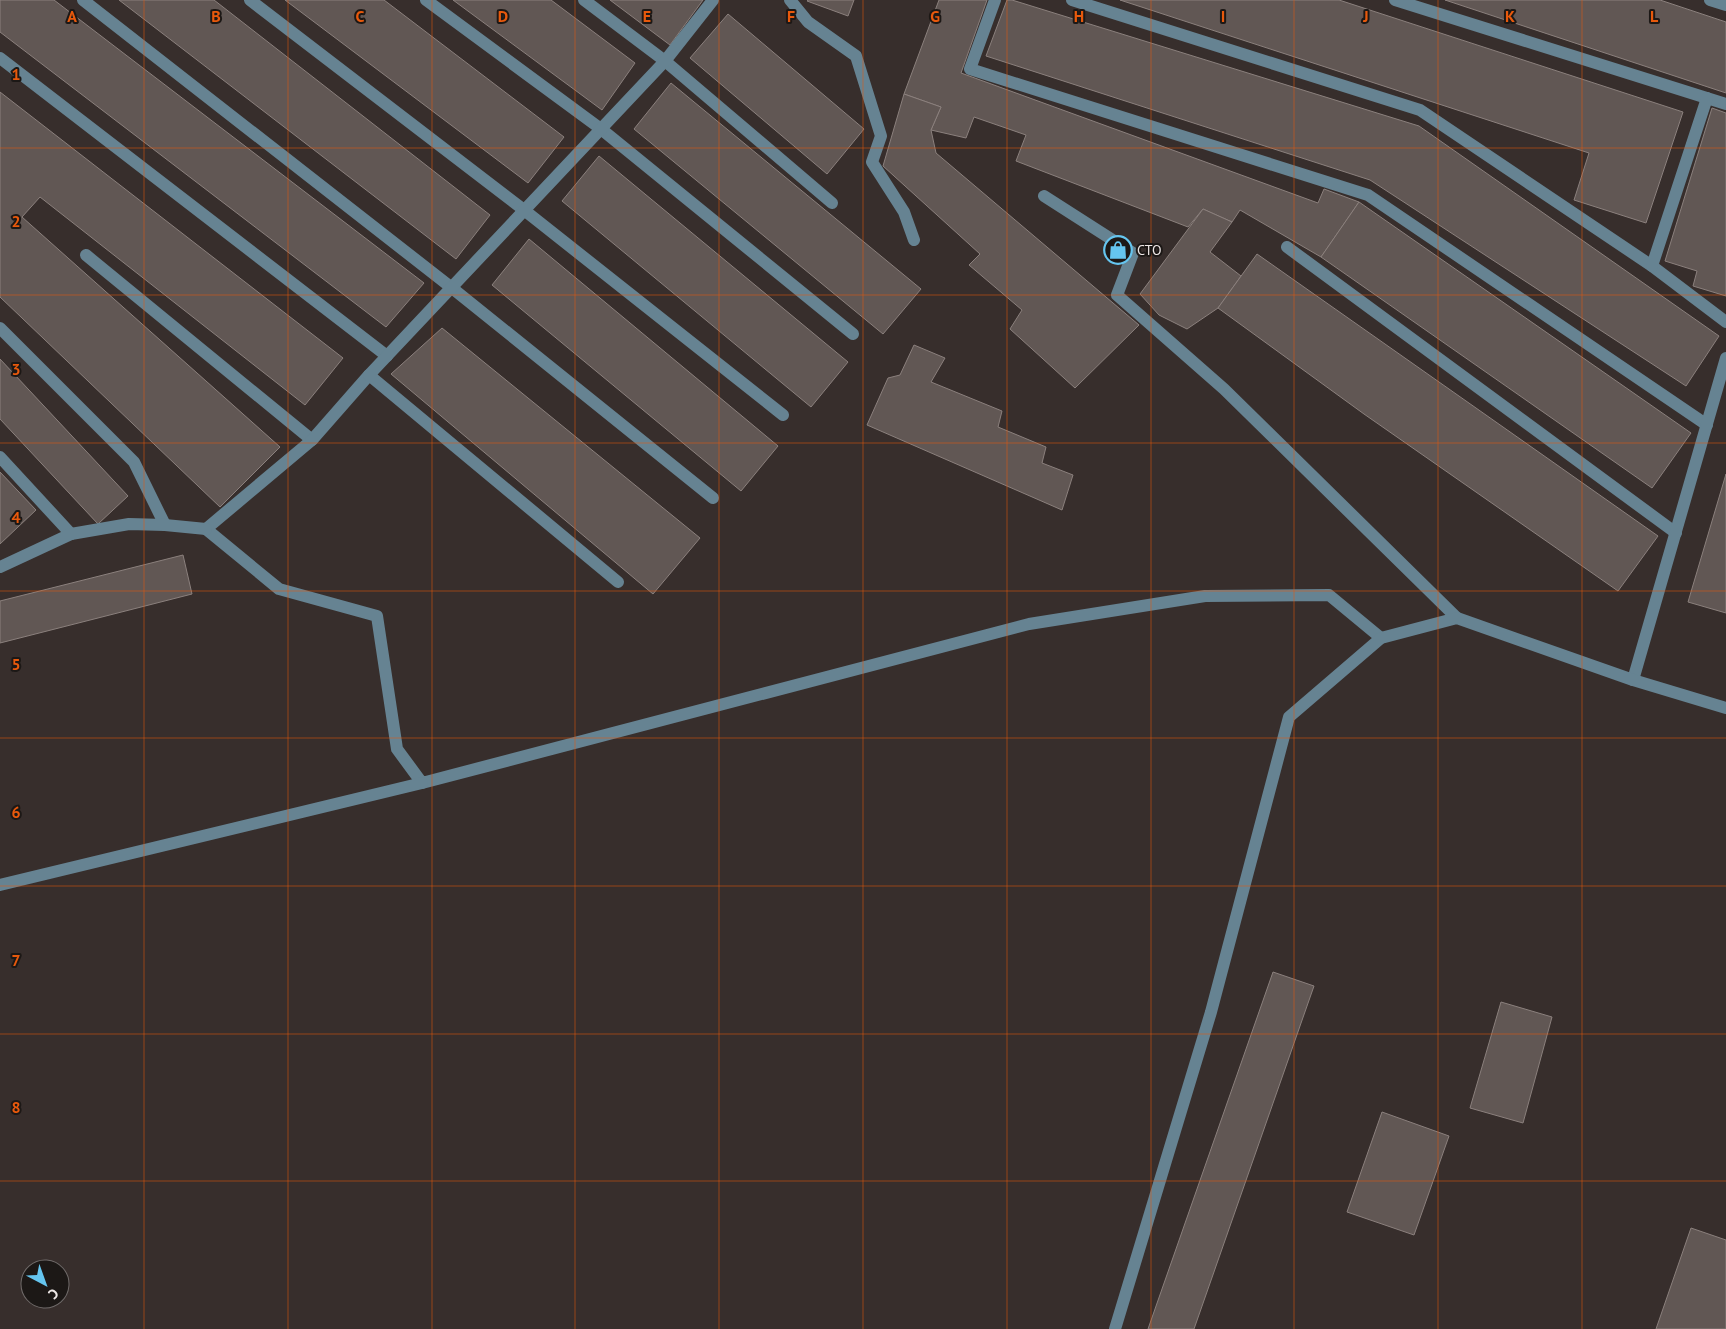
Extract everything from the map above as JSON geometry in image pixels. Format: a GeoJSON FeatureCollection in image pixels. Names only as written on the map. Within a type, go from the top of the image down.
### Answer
{"type":"FeatureCollection","features":[{"type":"Feature","properties":{"kind":"lane"},"geometry":{"type":"LineString","coordinates":[[83,0],[452,288],[713,498]]}},
{"type":"Feature","properties":{"kind":"lane"},"geometry":{"type":"LineString","coordinates":[[250,0],[524,210],[783,415]]}},
{"type":"Feature","properties":{"kind":"lane"},"geometry":{"type":"LineString","coordinates":[[426,0],[600,129],[853,334]]}},
{"type":"Feature","properties":{"kind":"lane"},"geometry":{"type":"LineString","coordinates":[[584,0],[665,61],[832,204]]}},
{"type":"Feature","properties":{"kind":"lane"},"geometry":{"type":"LineString","coordinates":[[206,529],[312,440],[387,356],[665,61],[713,0]]}},
{"type":"Feature","properties":{"kind":"lane"},"geometry":{"type":"LineString","coordinates":[[790,0],[808,22],[856,56],[881,136],[872,162],[904,212],[914,240]]}},
{"type":"Feature","properties":{"kind":"lane"},"geometry":{"type":"LineString","coordinates":[[994,0],[970,69],[1368,195],[1707,424]]}},
{"type":"Feature","properties":{"kind":"lane"},"geometry":{"type":"LineString","coordinates":[[1072,0],[1420,110],[1652,266],[1726,322]]}},
{"type":"Feature","properties":{"kind":"lane"},"geometry":{"type":"LineString","coordinates":[[1395,0],[1726,104]]}},
{"type":"Feature","properties":{"kind":"lane"},"geometry":{"type":"LineString","coordinates":[[1710,0],[1726,5]]}},
{"type":"Feature","properties":{"kind":"lane"},"geometry":{"type":"LineString","coordinates":[[0,58],[387,356]]}},
{"type":"Feature","properties":{"kind":"lane"},"geometry":{"type":"LineString","coordinates":[[1652,266],[1707,98]]}},
{"type":"Feature","properties":{"kind":"lane"},"geometry":{"type":"LineString","coordinates":[[1044,196],[1133,253],[1117,295],[1224,389],[1457,618],[1633,680],[1726,708]]}},
{"type":"Feature","properties":{"kind":"lane"},"geometry":{"type":"LineString","coordinates":[[1287,247],[1676,533]]}},
{"type":"Feature","properties":{"kind":"lane"},"geometry":{"type":"LineString","coordinates":[[86,254],[312,440]]}},
{"type":"Feature","properties":{"kind":"lane"},"geometry":{"type":"LineString","coordinates":[[0,328],[134,462],[165,525]]}},
{"type":"Feature","properties":{"kind":"lane"},"geometry":{"type":"LineString","coordinates":[[1633,680],[1726,358]]}},
{"type":"Feature","properties":{"kind":"lane"},"geometry":{"type":"LineString","coordinates":[[369,376],[618,582]]}},
{"type":"Feature","properties":{"kind":"lane"},"geometry":{"type":"LineString","coordinates":[[0,458],[71,534]]}},
{"type":"Feature","properties":{"kind":"lane"},"geometry":{"type":"LineString","coordinates":[[0,567],[71,534],[129,524],[206,529],[279,589],[377,616],[397,749],[422,783]]}},
{"type":"Feature","properties":{"kind":"lane"},"geometry":{"type":"LineString","coordinates":[[0,886],[422,783],[1029,624],[1205,596],[1329,596],[1381,638]]}},
{"type":"Feature","properties":{"kind":"lane"},"geometry":{"type":"LineString","coordinates":[[1115,1329],[1211,1012],[1289,717],[1381,638],[1457,618]]}},
{"type":"Feature","properties":{"kind":"building"},"geometry":{"type":"Polygon","coordinates":[[[0,0],[54,0],[424,283],[386,327],[0,32],[0,0]]]}},
{"type":"Feature","properties":{"kind":"building"},"geometry":{"type":"Polygon","coordinates":[[[119,0],[214,0],[490,215],[456,259],[119,0]]]}},
{"type":"Feature","properties":{"kind":"building"},"geometry":{"type":"Polygon","coordinates":[[[285,0],[384,0],[564,137],[528,183],[285,0]]]}},
{"type":"Feature","properties":{"kind":"building"},"geometry":{"type":"Polygon","coordinates":[[[453,0],[551,0],[635,63],[602,110],[453,0]]]}},
{"type":"Feature","properties":{"kind":"building"},"geometry":{"type":"Polygon","coordinates":[[[610,0],[703,0],[670,45],[610,0]]]}},
{"type":"Feature","properties":{"kind":"building"},"geometry":{"type":"Polygon","coordinates":[[[808,0],[854,0],[848,16],[808,0]]]}},
{"type":"Feature","properties":{"kind":"building"},"geometry":{"type":"Polygon","coordinates":[[[939,0],[987,0],[961,73],[1318,203],[1324,189],[1359,202],[1321,257],[1240,210],[1232,222],[1203,209],[1188,227],[1016,161],[1026,135],[974,117],[966,138],[931,130],[941,107],[904,94],[939,0]]]}},
{"type":"Feature","properties":{"kind":"building"},"geometry":{"type":"Polygon","coordinates":[[[1007,0],[1419,126],[1719,336],[1686,386],[1370,180],[986,56],[1007,0]]]}},
{"type":"Feature","properties":{"kind":"building"},"geometry":{"type":"Polygon","coordinates":[[[1120,0],[1339,0],[1683,112],[1646,223],[1574,200],[1589,153],[1120,0]]]}},
{"type":"Feature","properties":{"kind":"building"},"geometry":{"type":"Polygon","coordinates":[[[1445,0],[1660,0],[1726,22],[1726,93],[1445,0]]]}},
{"type":"Feature","properties":{"kind":"building"},"geometry":{"type":"Polygon","coordinates":[[[728,14],[864,129],[827,174],[690,58],[728,14]]]}},
{"type":"Feature","properties":{"kind":"building"},"geometry":{"type":"Polygon","coordinates":[[[671,83],[921,289],[883,334],[634,129],[671,83]]]}},
{"type":"Feature","properties":{"kind":"building"},"geometry":{"type":"Polygon","coordinates":[[[0,92],[343,358],[305,405],[40,197],[22,217],[280,447],[220,507],[0,297],[0,92]]]}},
{"type":"Feature","properties":{"kind":"building"},"geometry":{"type":"Polygon","coordinates":[[[904,94],[941,107],[931,130],[936,153],[1139,325],[1075,388],[1010,329],[1022,310],[969,265],[980,254],[883,166],[904,94]]]}},
{"type":"Feature","properties":{"kind":"building"},"geometry":{"type":"Polygon","coordinates":[[[1712,108],[1726,113],[1726,296],[1693,286],[1697,271],[1665,261],[1712,108]]]}},
{"type":"Feature","properties":{"kind":"building"},"geometry":{"type":"Polygon","coordinates":[[[599,156],[848,362],[811,407],[562,201],[599,156]]]}},
{"type":"Feature","properties":{"kind":"building"},"geometry":{"type":"Polygon","coordinates":[[[1359,202],[1691,433],[1652,488],[1321,257],[1359,202]]]}},
{"type":"Feature","properties":{"kind":"building"},"geometry":{"type":"Polygon","coordinates":[[[1203,209],[1232,222],[1210,252],[1241,276],[1218,308],[1187,329],[1159,315],[1140,294],[1203,209]]]}},
{"type":"Feature","properties":{"kind":"building"},"geometry":{"type":"Polygon","coordinates":[[[529,239],[778,446],[741,491],[492,285],[529,239]]]}},
{"type":"Feature","properties":{"kind":"building"},"geometry":{"type":"Polygon","coordinates":[[[1257,254],[1658,536],[1618,591],[1364,414],[1218,308],[1257,254]]]}},
{"type":"Feature","properties":{"kind":"building"},"geometry":{"type":"Polygon","coordinates":[[[442,328],[700,538],[653,594],[391,374],[442,328]]]}},
{"type":"Feature","properties":{"kind":"building"},"geometry":{"type":"Polygon","coordinates":[[[914,345],[945,358],[931,382],[1002,411],[998,427],[1046,447],[1042,463],[1073,475],[1062,510],[867,425],[888,378],[900,375],[914,345]]]}},
{"type":"Feature","properties":{"kind":"building"},"geometry":{"type":"Polygon","coordinates":[[[0,359],[128,496],[98,524],[0,419],[0,359]]]}},
{"type":"Feature","properties":{"kind":"building"},"geometry":{"type":"Polygon","coordinates":[[[0,472],[36,510],[0,544],[0,472]]]}},
{"type":"Feature","properties":{"kind":"building"},"geometry":{"type":"Polygon","coordinates":[[[1726,474],[1726,613],[1688,602],[1726,474]]]}},
{"type":"Feature","properties":{"kind":"building"},"geometry":{"type":"Polygon","coordinates":[[[183,555],[192,594],[0,643],[0,601],[183,555]]]}},
{"type":"Feature","properties":{"kind":"building"},"geometry":{"type":"Polygon","coordinates":[[[1273,972],[1314,986],[1194,1329],[1148,1329],[1273,972]]]}},
{"type":"Feature","properties":{"kind":"building"},"geometry":{"type":"Polygon","coordinates":[[[1501,1002],[1552,1017],[1523,1123],[1470,1108],[1501,1002]]]}},
{"type":"Feature","properties":{"kind":"building"},"geometry":{"type":"Polygon","coordinates":[[[1382,1112],[1449,1136],[1414,1235],[1347,1212],[1382,1112]]]}},
{"type":"Feature","properties":{"kind":"building"},"geometry":{"type":"Polygon","coordinates":[[[1691,1228],[1726,1240],[1726,1329],[1656,1329],[1691,1228]]]}},
{"type":"Feature","properties":{"kind":"place","name":"СТО"},"geometry":{"type":"Point","coordinates":[1118,250]}}]}
